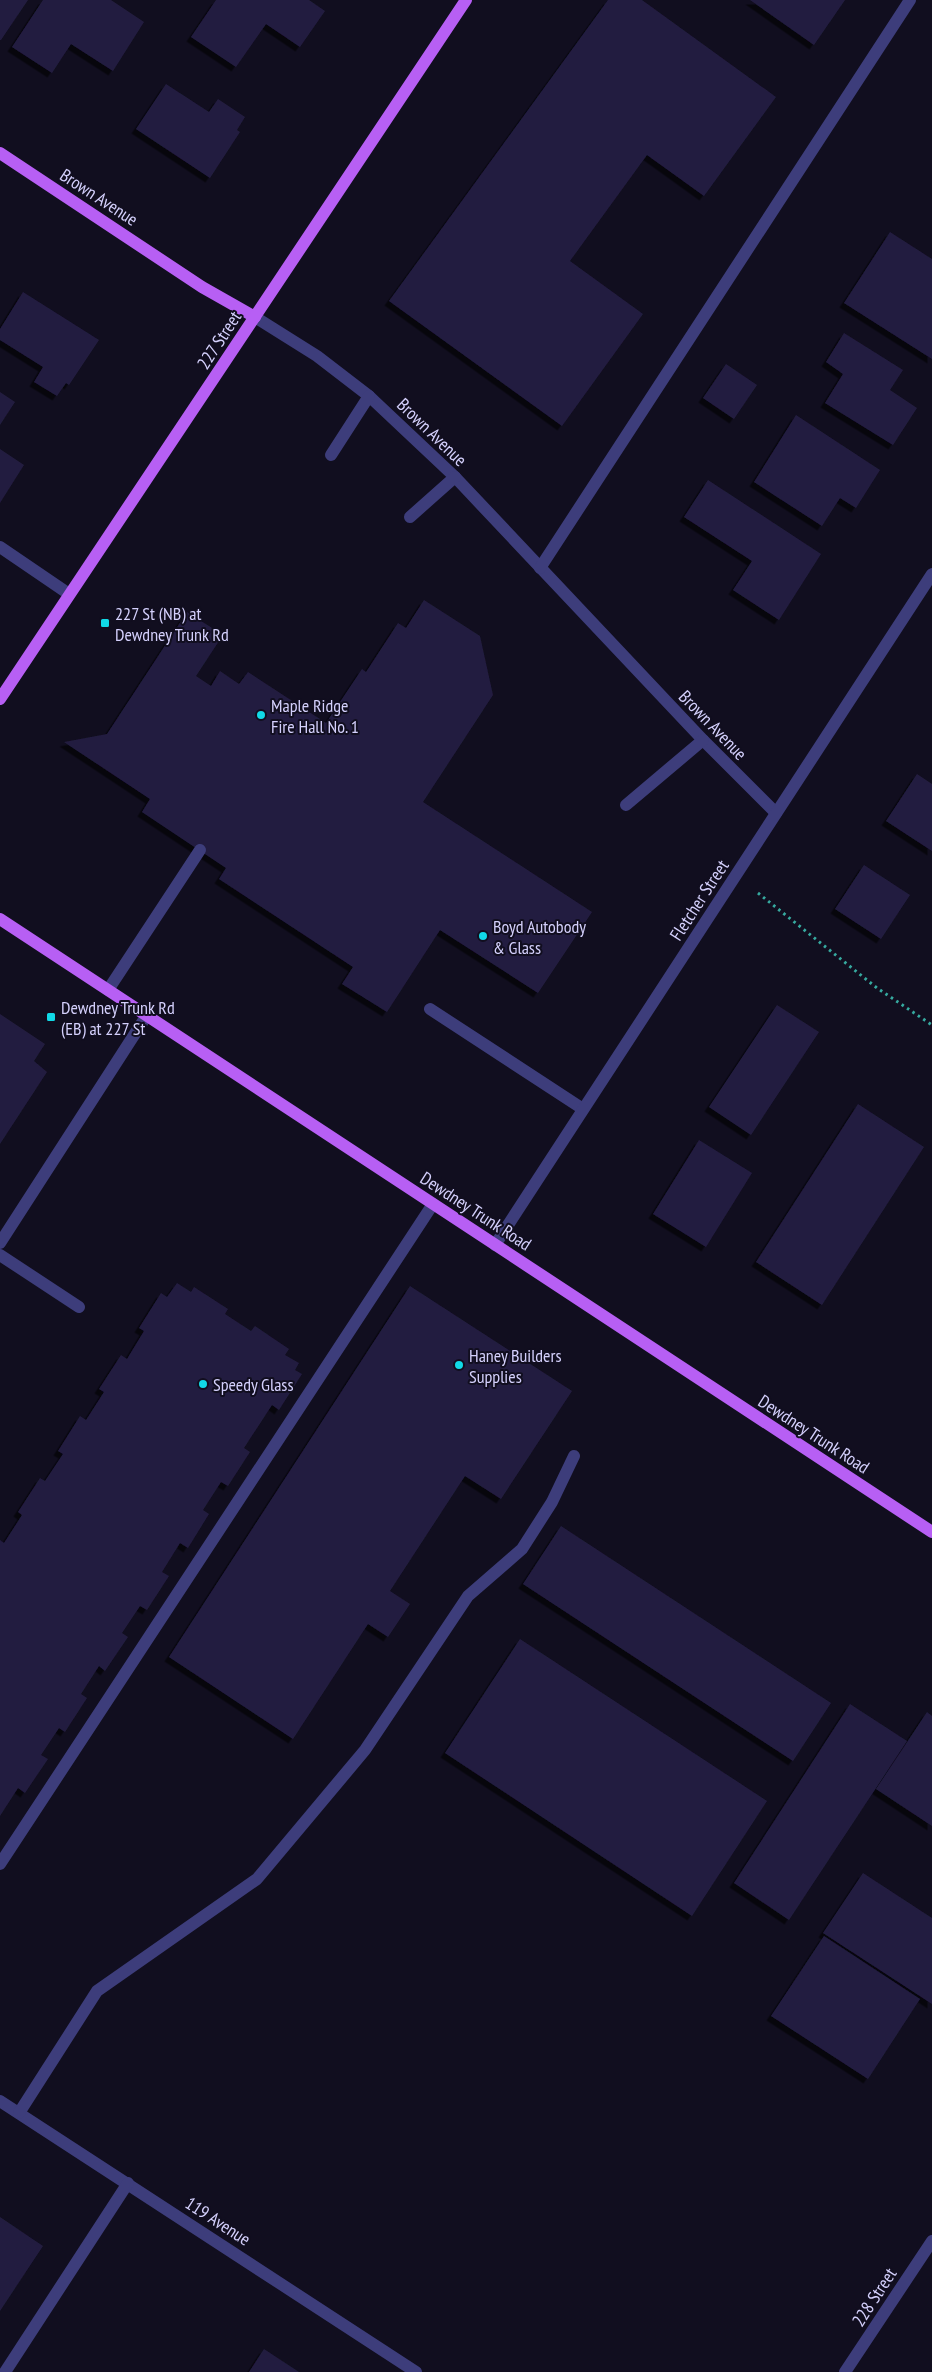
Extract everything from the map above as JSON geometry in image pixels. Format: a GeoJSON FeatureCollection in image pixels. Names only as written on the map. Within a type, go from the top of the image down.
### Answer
{"type":"FeatureCollection","features":[{"type":"Feature","properties":{"kind":"main road","name":"227 Street"},"geometry":{"type":"LineString","coordinates":[[0,699],[466,0]]}},
{"type":"Feature","properties":{"kind":"main road","name":"Brown Avenue"},"geometry":{"type":"LineString","coordinates":[[0,153],[202,287],[255,317]]}},
{"type":"Feature","properties":{"kind":"main road","name":"Dewdney Trunk Road"},"geometry":{"type":"LineString","coordinates":[[0,919],[932,1532]]}},
{"type":"Feature","properties":{"kind":"street"},"geometry":{"type":"LineString","coordinates":[[540,568],[910,0]]}},
{"type":"Feature","properties":{"kind":"street","name":"Brown Avenue"},"geometry":{"type":"LineString","coordinates":[[255,317],[317,356],[369,396],[455,477],[703,740],[776,813]]}},
{"type":"Feature","properties":{"kind":"street"},"geometry":{"type":"LineString","coordinates":[[332,455],[369,396]]}},
{"type":"Feature","properties":{"kind":"street"},"geometry":{"type":"LineString","coordinates":[[410,517],[455,477]]}},
{"type":"Feature","properties":{"kind":"street"},"geometry":{"type":"LineString","coordinates":[[0,547],[69,594]]}},
{"type":"Feature","properties":{"kind":"street","name":"Fletcher Street"},"geometry":{"type":"LineString","coordinates":[[495,1245],[932,574]]}},
{"type":"Feature","properties":{"kind":"street"},"geometry":{"type":"LineString","coordinates":[[626,805],[703,740]]}},
{"type":"Feature","properties":{"kind":"street"},"geometry":{"type":"LineString","coordinates":[[108,990],[200,850]]}},
{"type":"Feature","properties":{"kind":"street"},"geometry":{"type":"LineString","coordinates":[[430,1009],[583,1109]]}},
{"type":"Feature","properties":{"kind":"street"},"geometry":{"type":"LineString","coordinates":[[0,1243],[147,1015]]}},
{"type":"Feature","properties":{"kind":"street"},"geometry":{"type":"LineString","coordinates":[[0,1864],[433,1204]]}},
{"type":"Feature","properties":{"kind":"street"},"geometry":{"type":"LineString","coordinates":[[0,1255],[79,1307]]}},
{"type":"Feature","properties":{"kind":"street"},"geometry":{"type":"LineString","coordinates":[[19,2113],[97,1990],[257,1879],[364,1750],[468,1596],[522,1549],[552,1502],[574,1456]]}},
{"type":"Feature","properties":{"kind":"street","name":"119 Avenue"},"geometry":{"type":"LineString","coordinates":[[0,2101],[416,2372]]}},
{"type":"Feature","properties":{"kind":"street"},"geometry":{"type":"LineString","coordinates":[[5,2372],[128,2183]]}},
{"type":"Feature","properties":{"kind":"street","name":"228 Street"},"geometry":{"type":"LineString","coordinates":[[845,2372],[932,2241]]}},
{"type":"Feature","properties":{"kind":"path"},"geometry":{"type":"LineString","coordinates":[[734,878],[762,896],[878,988],[932,1025]]}},
{"type":"Feature","properties":{"kind":"building"},"geometry":{"type":"Polygon","coordinates":[[[0,0],[28,0],[1,40],[0,40],[0,0]]]}},
{"type":"Feature","properties":{"kind":"building"},"geometry":{"type":"Polygon","coordinates":[[[43,0],[111,0],[144,22],[113,71],[71,44],[52,73],[12,47],[43,0]]]}},
{"type":"Feature","properties":{"kind":"building"},"geometry":{"type":"Polygon","coordinates":[[[216,0],[309,0],[325,11],[300,47],[266,24],[236,67],[191,37],[216,0]]]}},
{"type":"Feature","properties":{"kind":"building"},"geometry":{"type":"Polygon","coordinates":[[[608,0],[642,0],[776,97],[704,196],[647,155],[570,261],[643,314],[562,426],[389,301],[608,0]]]}},
{"type":"Feature","properties":{"kind":"building"},"geometry":{"type":"Polygon","coordinates":[[[750,0],[845,0],[814,45],[750,0]]]}},
{"type":"Feature","properties":{"kind":"building"},"geometry":{"type":"Polygon","coordinates":[[[166,84],[209,112],[218,99],[245,117],[237,130],[240,132],[210,178],[136,129],[166,84]]]}},
{"type":"Feature","properties":{"kind":"building"},"geometry":{"type":"Polygon","coordinates":[[[890,232],[932,259],[932,359],[844,303],[890,232]]]}},
{"type":"Feature","properties":{"kind":"building"},"geometry":{"type":"Polygon","coordinates":[[[23,292],[99,340],[69,385],[66,383],[57,396],[34,382],[43,367],[0,340],[0,329],[23,292]]]}},
{"type":"Feature","properties":{"kind":"building"},"geometry":{"type":"Polygon","coordinates":[[[844,333],[903,370],[890,390],[917,408],[893,445],[825,403],[843,374],[826,362],[844,333]]]}},
{"type":"Feature","properties":{"kind":"building"},"geometry":{"type":"Polygon","coordinates":[[[726,364],[757,385],[734,419],[703,398],[726,364]]]}},
{"type":"Feature","properties":{"kind":"building"},"geometry":{"type":"Polygon","coordinates":[[[0,392],[15,402],[0,425],[0,392]]]}},
{"type":"Feature","properties":{"kind":"building"},"geometry":{"type":"Polygon","coordinates":[[[796,415],[880,470],[856,508],[840,498],[822,526],[754,482],[796,415]]]}},
{"type":"Feature","properties":{"kind":"building"},"geometry":{"type":"Polygon","coordinates":[[[0,449],[24,465],[0,503],[0,449]]]}},
{"type":"Feature","properties":{"kind":"building"},"geometry":{"type":"Polygon","coordinates":[[[708,480],[821,554],[779,620],[733,590],[752,561],[684,517],[708,480]]]}},
{"type":"Feature","properties":{"kind":"building"},"geometry":{"type":"Polygon","coordinates":[[[424,600],[480,636],[493,695],[423,802],[592,912],[538,993],[440,930],[387,1012],[342,984],[353,967],[219,879],[226,868],[142,812],[150,799],[64,742],[107,734],[187,612],[223,635],[196,676],[211,686],[220,671],[239,684],[248,672],[326,723],[362,669],[366,672],[398,623],[406,628],[424,600]]]}},
{"type":"Feature","properties":{"kind":"building"},"geometry":{"type":"Polygon","coordinates":[[[917,774],[932,784],[932,851],[886,821],[917,774]]]}},
{"type":"Feature","properties":{"kind":"building"},"geometry":{"type":"Polygon","coordinates":[[[864,865],[910,895],[881,939],[835,909],[864,865]]]}},
{"type":"Feature","properties":{"kind":"building"},"geometry":{"type":"Polygon","coordinates":[[[777,1005],[819,1032],[751,1135],[709,1107],[777,1005]]]}},
{"type":"Feature","properties":{"kind":"building"},"geometry":{"type":"Polygon","coordinates":[[[0,1014],[45,1044],[34,1061],[47,1072],[0,1144],[0,1014]]]}},
{"type":"Feature","properties":{"kind":"building"},"geometry":{"type":"Polygon","coordinates":[[[858,1104],[924,1147],[822,1305],[756,1262],[858,1104]]]}},
{"type":"Feature","properties":{"kind":"building"},"geometry":{"type":"Polygon","coordinates":[[[699,1140],[752,1173],[706,1247],[653,1214],[699,1140]]]}},
{"type":"Feature","properties":{"kind":"building"},"geometry":{"type":"Polygon","coordinates":[[[177,1283],[191,1292],[194,1287],[228,1309],[225,1314],[251,1331],[255,1326],[289,1349],[285,1355],[299,1363],[295,1370],[302,1374],[279,1410],[272,1405],[244,1448],[250,1452],[228,1486],[221,1482],[203,1510],[209,1514],[188,1548],[180,1543],[162,1572],[169,1576],[147,1610],[140,1606],[122,1633],[128,1637],[105,1671],[99,1666],[81,1694],[87,1698],[65,1732],[59,1728],[41,1755],[48,1759],[25,1793],[18,1788],[0,1816],[0,1540],[4,1543],[22,1515],[18,1512],[40,1478],[45,1481],[63,1454],[58,1451],[80,1416],[86,1420],[104,1392],[99,1389],[121,1355],[127,1359],[144,1331],[139,1328],[161,1293],[167,1297],[177,1283]]]}},
{"type":"Feature","properties":{"kind":"building"},"geometry":{"type":"Polygon","coordinates":[[[410,1286],[572,1391],[501,1499],[465,1476],[390,1591],[410,1604],[388,1637],[368,1624],[293,1739],[169,1657],[410,1286]]]}},
{"type":"Feature","properties":{"kind":"building"},"geometry":{"type":"Polygon","coordinates":[[[561,1526],[831,1703],[793,1761],[523,1584],[561,1526]]]}},
{"type":"Feature","properties":{"kind":"building"},"geometry":{"type":"Polygon","coordinates":[[[520,1639],[767,1801],[692,1916],[445,1753],[520,1639]]]}},
{"type":"Feature","properties":{"kind":"building"},"geometry":{"type":"Polygon","coordinates":[[[850,1704],[907,1741],[789,1920],[734,1883],[850,1704]]]}},
{"type":"Feature","properties":{"kind":"building"},"geometry":{"type":"Polygon","coordinates":[[[927,1712],[932,1716],[932,1826],[876,1789],[927,1712]]]}},
{"type":"Feature","properties":{"kind":"building"},"geometry":{"type":"Polygon","coordinates":[[[863,1873],[932,1918],[932,2004],[823,1933],[863,1873]]]}},
{"type":"Feature","properties":{"kind":"building"},"geometry":{"type":"Polygon","coordinates":[[[824,1936],[920,1999],[868,2079],[771,2016],[824,1936]]]}},
{"type":"Feature","properties":{"kind":"building"},"geometry":{"type":"Polygon","coordinates":[[[0,2217],[43,2246],[0,2311],[0,2217]]]}},
{"type":"Feature","properties":{"kind":"building"},"geometry":{"type":"Polygon","coordinates":[[[264,2349],[299,2372],[249,2372],[264,2349]]]}},
{"type":"Feature","properties":{"kind":"place","name":"227 St (NB) at Dewdney Trunk Rd"},"geometry":{"type":"Point","coordinates":[105,623]}},
{"type":"Feature","properties":{"kind":"place","name":"Maple Ridge Fire Hall No. 1"},"geometry":{"type":"Point","coordinates":[261,715]}},
{"type":"Feature","properties":{"kind":"place","name":"Boyd Autobody & Glass"},"geometry":{"type":"Point","coordinates":[483,936]}},
{"type":"Feature","properties":{"kind":"place","name":"Dewdney Trunk Rd (EB) at 227 St"},"geometry":{"type":"Point","coordinates":[51,1017]}},
{"type":"Feature","properties":{"kind":"place","name":"Haney Builders Supplies"},"geometry":{"type":"Point","coordinates":[459,1365]}},
{"type":"Feature","properties":{"kind":"place","name":"Speedy Glass"},"geometry":{"type":"Point","coordinates":[203,1384]}}]}
